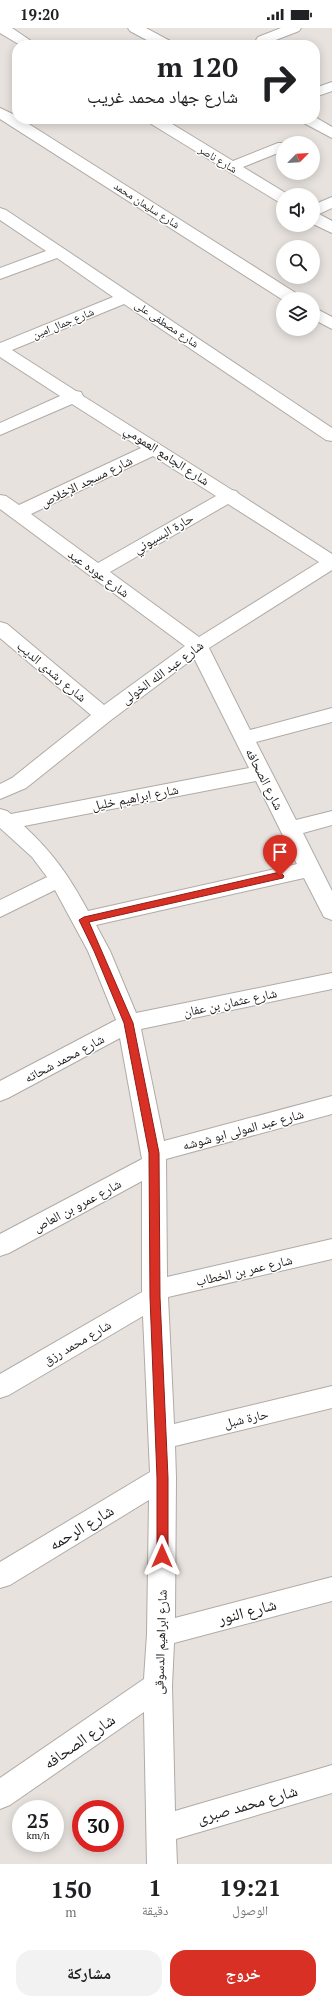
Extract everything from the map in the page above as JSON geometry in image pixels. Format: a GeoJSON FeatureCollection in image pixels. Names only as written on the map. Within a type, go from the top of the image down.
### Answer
{"type":"FeatureCollection","features":[{"type":"Feature","properties":{"kind":"street"},"geometry":{"type":"LineString","coordinates":[[2,28],[22,40]]}},
{"type":"Feature","properties":{"kind":"street"},"geometry":{"type":"LineString","coordinates":[[135,28],[158,40]]}},
{"type":"Feature","properties":{"kind":"street"},"geometry":{"type":"LineString","coordinates":[[263,40],[294,28]]}},
{"type":"Feature","properties":{"kind":"street"},"geometry":{"type":"LineString","coordinates":[[320,91],[332,86]]}},
{"type":"Feature","properties":{"kind":"street","name":"شارع سليمان محمد"},"geometry":{"type":"LineString","coordinates":[[0,112],[12,120]]}},
{"type":"Feature","properties":{"kind":"street","name":"شارع سليمان محمد"},"geometry":{"type":"LineString","coordinates":[[19,124],[282,292]]}},
{"type":"Feature","properties":{"kind":"street","name":"شارع ناصر"},"geometry":{"type":"LineString","coordinates":[[161,124],[276,194]]}},
{"type":"Feature","properties":{"kind":"street"},"geometry":{"type":"LineString","coordinates":[[316,124],[332,133]]}},
{"type":"Feature","properties":{"kind":"street"},"geometry":{"type":"LineString","coordinates":[[232,167],[276,149]]}},
{"type":"Feature","properties":{"kind":"street"},"geometry":{"type":"LineString","coordinates":[[320,208],[332,202]]}},
{"type":"Feature","properties":{"kind":"street","name":"شارع مصطفى على"},"geometry":{"type":"LineString","coordinates":[[0,212],[332,436]]}},
{"type":"Feature","properties":{"kind":"street"},"geometry":{"type":"LineString","coordinates":[[320,221],[332,228]]}},
{"type":"Feature","properties":{"kind":"street"},"geometry":{"type":"LineString","coordinates":[[0,274],[59,252]]}},
{"type":"Feature","properties":{"kind":"street","name":"شارع جمال امين"},"geometry":{"type":"LineString","coordinates":[[0,349],[127,297]]}},
{"type":"Feature","properties":{"kind":"street"},"geometry":{"type":"LineString","coordinates":[[320,316],[332,324]]}},
{"type":"Feature","properties":{"kind":"street","name":"شارع الجامع العمومي"},"geometry":{"type":"LineString","coordinates":[[0,349],[230,495],[332,562]]}},
{"type":"Feature","properties":{"kind":"street"},"geometry":{"type":"LineString","coordinates":[[0,430],[75,396]]}},
{"type":"Feature","properties":{"kind":"street","name":"شارع مسجد الإخلاص"},"geometry":{"type":"LineString","coordinates":[[18,513],[155,448]]}},
{"type":"Feature","properties":{"kind":"street","name":"حارة البسيوني"},"geometry":{"type":"LineString","coordinates":[[96,572],[230,495]]}},
{"type":"Feature","properties":{"kind":"street","name":"شارع عوده عيد"},"geometry":{"type":"LineString","coordinates":[[0,500],[198,646]]}},
{"type":"Feature","properties":{"kind":"street","name":"شارع عبد الله الخولى"},"geometry":{"type":"LineString","coordinates":[[0,792],[19,783],[104,715],[198,646],[332,562]]}},
{"type":"Feature","properties":{"kind":"street","name":"شارع رشدى الديب"},"geometry":{"type":"LineString","coordinates":[[0,628],[104,715]]}},
{"type":"Feature","properties":{"kind":"street","name":"شارع الصحافه"},"geometry":{"type":"LineString","coordinates":[[198,646],[332,912]]}},
{"type":"Feature","properties":{"kind":"street"},"geometry":{"type":"LineString","coordinates":[[244,738],[332,715]]}},
{"type":"Feature","properties":{"kind":"street","name":"شارع ابراهيم خليل"},"geometry":{"type":"LineString","coordinates":[[4,819],[261,773]]}},
{"type":"Feature","properties":{"kind":"street"},"geometry":{"type":"LineString","coordinates":[[291,829],[332,818]]}},
{"type":"Feature","properties":{"kind":"street","name":"شارع ابراهيم الدسوقى"},"geometry":{"type":"LineString","coordinates":[[4,819],[39,852],[60,879],[84,920],[98,951],[129,1023],[154,1158],[155,1294],[160,1438],[163,1478],[162,1634],[158,1686],[162,1864]]}},
{"type":"Feature","properties":{"kind":"street"},"geometry":{"type":"LineString","coordinates":[[84,920],[310,869]]}},
{"type":"Feature","properties":{"kind":"street"},"geometry":{"type":"LineString","coordinates":[[0,908],[60,879]]}},
{"type":"Feature","properties":{"kind":"street","name":"شارع عثمان بن عفان"},"geometry":{"type":"LineString","coordinates":[[129,1023],[332,981]]}},
{"type":"Feature","properties":{"kind":"street","name":"شارع محمد شحاته"},"geometry":{"type":"LineString","coordinates":[[3,1087],[129,1023]]}},
{"type":"Feature","properties":{"kind":"street","name":"شارع عبد المولى ابو شوشه"},"geometry":{"type":"LineString","coordinates":[[154,1158],[332,1105]]}},
{"type":"Feature","properties":{"kind":"street","name":"شارع عمرو بن العاص"},"geometry":{"type":"LineString","coordinates":[[0,1246],[154,1158]]}},
{"type":"Feature","properties":{"kind":"street","name":"شارع عمر بن الخطاب"},"geometry":{"type":"LineString","coordinates":[[155,1294],[332,1249]]}},
{"type":"Feature","properties":{"kind":"street","name":"شارع محمد رزق"},"geometry":{"type":"LineString","coordinates":[[0,1388],[155,1294]]}},
{"type":"Feature","properties":{"kind":"street","name":"حارة شبل"},"geometry":{"type":"LineString","coordinates":[[160,1438],[332,1397]]}},
{"type":"Feature","properties":{"kind":"street","name":"شارع الرحمه"},"geometry":{"type":"LineString","coordinates":[[0,1576],[163,1478]]}},
{"type":"Feature","properties":{"kind":"street","name":"شارع النور"},"geometry":{"type":"LineString","coordinates":[[162,1634],[332,1589]]}},
{"type":"Feature","properties":{"kind":"street","name":"شارع الصحافه"},"geometry":{"type":"LineString","coordinates":[[0,1795],[158,1686]]}},
{"type":"Feature","properties":{"kind":"street","name":"شارع محمد صبرى"},"geometry":{"type":"LineString","coordinates":[[162,1829],[332,1779]]}},
{"type":"Feature","properties":{"kind":"route"},"geometry":{"type":"LineString","coordinates":[[162,1556],[163,1478],[160,1438],[155,1297],[154,1153],[129,1023],[84,920],[280,876]]}}]}
